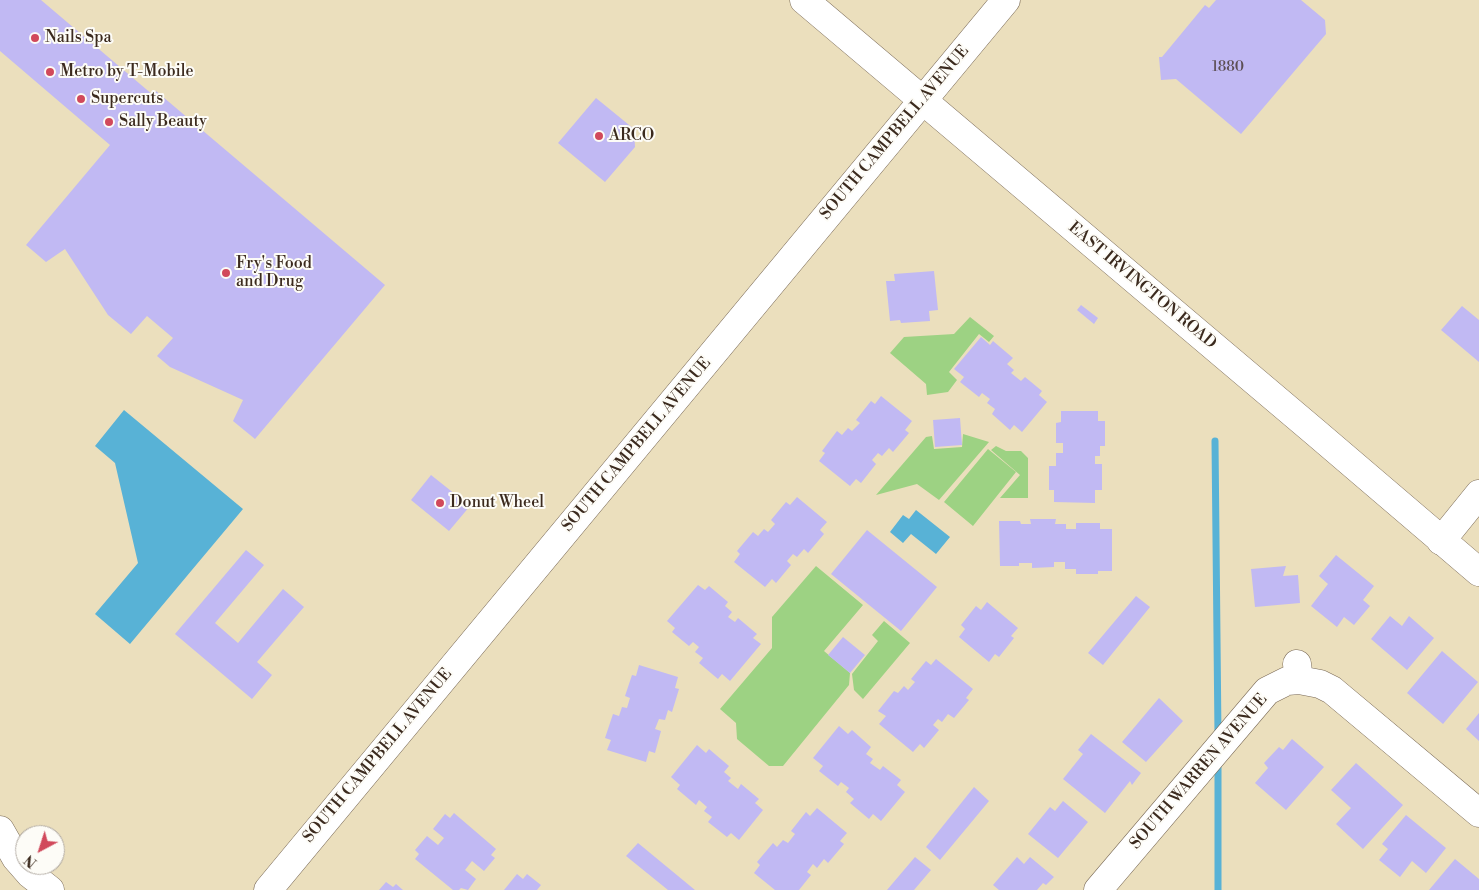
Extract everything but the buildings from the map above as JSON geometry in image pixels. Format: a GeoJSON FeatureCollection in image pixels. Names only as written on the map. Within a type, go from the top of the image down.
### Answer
{"type":"FeatureCollection","features":[{"type":"Feature","properties":{"kind":"main road","name":"EAST IRVINGTON ROAD"},"geometry":{"type":"LineString","coordinates":[[804,0],[1479,572]]}},
{"type":"Feature","properties":{"kind":"main road","name":"SOUTH CAMPBELL AVENUE"},"geometry":{"type":"LineString","coordinates":[[268,890],[1006,0]]}},
{"type":"Feature","properties":{"kind":"main road"},"geometry":{"type":"LineString","coordinates":[[1441,540],[1479,494]]}},
{"type":"Feature","properties":{"kind":"main road","name":"SOUTH WARREN AVENUE"},"geometry":{"type":"LineString","coordinates":[[1098,890],[1267,691],[1287,681],[1298,672],[1332,690],[1479,813]]}},
{"type":"Feature","properties":{"kind":"main road"},"geometry":{"type":"LineString","coordinates":[[0,830],[16,858],[30,874],[50,890]]}},
{"type":"Feature","properties":{"kind":"green space"},"geometry":{"type":"Polygon","coordinates":[[[970,317],[994,336],[989,342],[979,334],[949,372],[957,380],[948,392],[927,395],[926,384],[890,353],[904,337],[954,334],[970,317]]]}},
{"type":"Feature","properties":{"kind":"green space"},"geometry":{"type":"Polygon","coordinates":[[[963,434],[989,442],[939,500],[917,484],[876,495],[926,437],[932,436],[934,449],[962,447],[963,434]]]}},
{"type":"Feature","properties":{"kind":"green space"},"geometry":{"type":"Polygon","coordinates":[[[996,446],[1006,451],[1021,451],[1028,458],[1028,498],[1000,498],[1020,475],[991,450],[996,446]]]}},
{"type":"Feature","properties":{"kind":"green space"},"geometry":{"type":"Polygon","coordinates":[[[988,449],[1016,472],[973,526],[944,502],[988,449]]]}},
{"type":"Feature","properties":{"kind":"green space"},"geometry":{"type":"Polygon","coordinates":[[[816,566],[863,605],[824,651],[850,673],[849,685],[783,766],[769,766],[737,739],[736,723],[720,709],[772,648],[772,617],[816,566]]]}},
{"type":"Feature","properties":{"kind":"green space"},"geometry":{"type":"Polygon","coordinates":[[[884,621],[910,643],[863,699],[854,690],[852,674],[878,641],[872,635],[884,621]]]}},
{"type":"Feature","properties":{"kind":"water"},"geometry":{"type":"Polygon","coordinates":[[[124,410],[243,509],[130,644],[95,614],[138,563],[115,463],[95,446],[124,410]]]}},
{"type":"Feature","properties":{"kind":"water"},"geometry":{"type":"Polygon","coordinates":[[[916,510],[950,537],[936,554],[911,534],[903,543],[890,532],[903,515],[909,519],[916,510]]]}},
{"type":"Feature","properties":{"kind":"waterway"},"geometry":{"type":"LineString","coordinates":[[1215,441],[1218,736]]}},
{"type":"Feature","properties":{"kind":"waterway"},"geometry":{"type":"LineString","coordinates":[[1218,762],[1218,890]]}},
{"type":"Feature","properties":{"kind":"place","name":"Nails Spa"},"geometry":{"type":"Point","coordinates":[35,38]}},
{"type":"Feature","properties":{"kind":"place","name":"Metro by T-Mobile"},"geometry":{"type":"Point","coordinates":[50,72]}},
{"type":"Feature","properties":{"kind":"place","name":"Supercuts"},"geometry":{"type":"Point","coordinates":[81,99]}},
{"type":"Feature","properties":{"kind":"place","name":"Sally Beauty"},"geometry":{"type":"Point","coordinates":[109,122]}},
{"type":"Feature","properties":{"kind":"place","name":"ARCO"},"geometry":{"type":"Point","coordinates":[599,136]}},
{"type":"Feature","properties":{"kind":"place","name":"Fry's Food and Drug"},"geometry":{"type":"Point","coordinates":[226,273]}},
{"type":"Feature","properties":{"kind":"place","name":"Donut Wheel"},"geometry":{"type":"Point","coordinates":[440,503]}}]}
